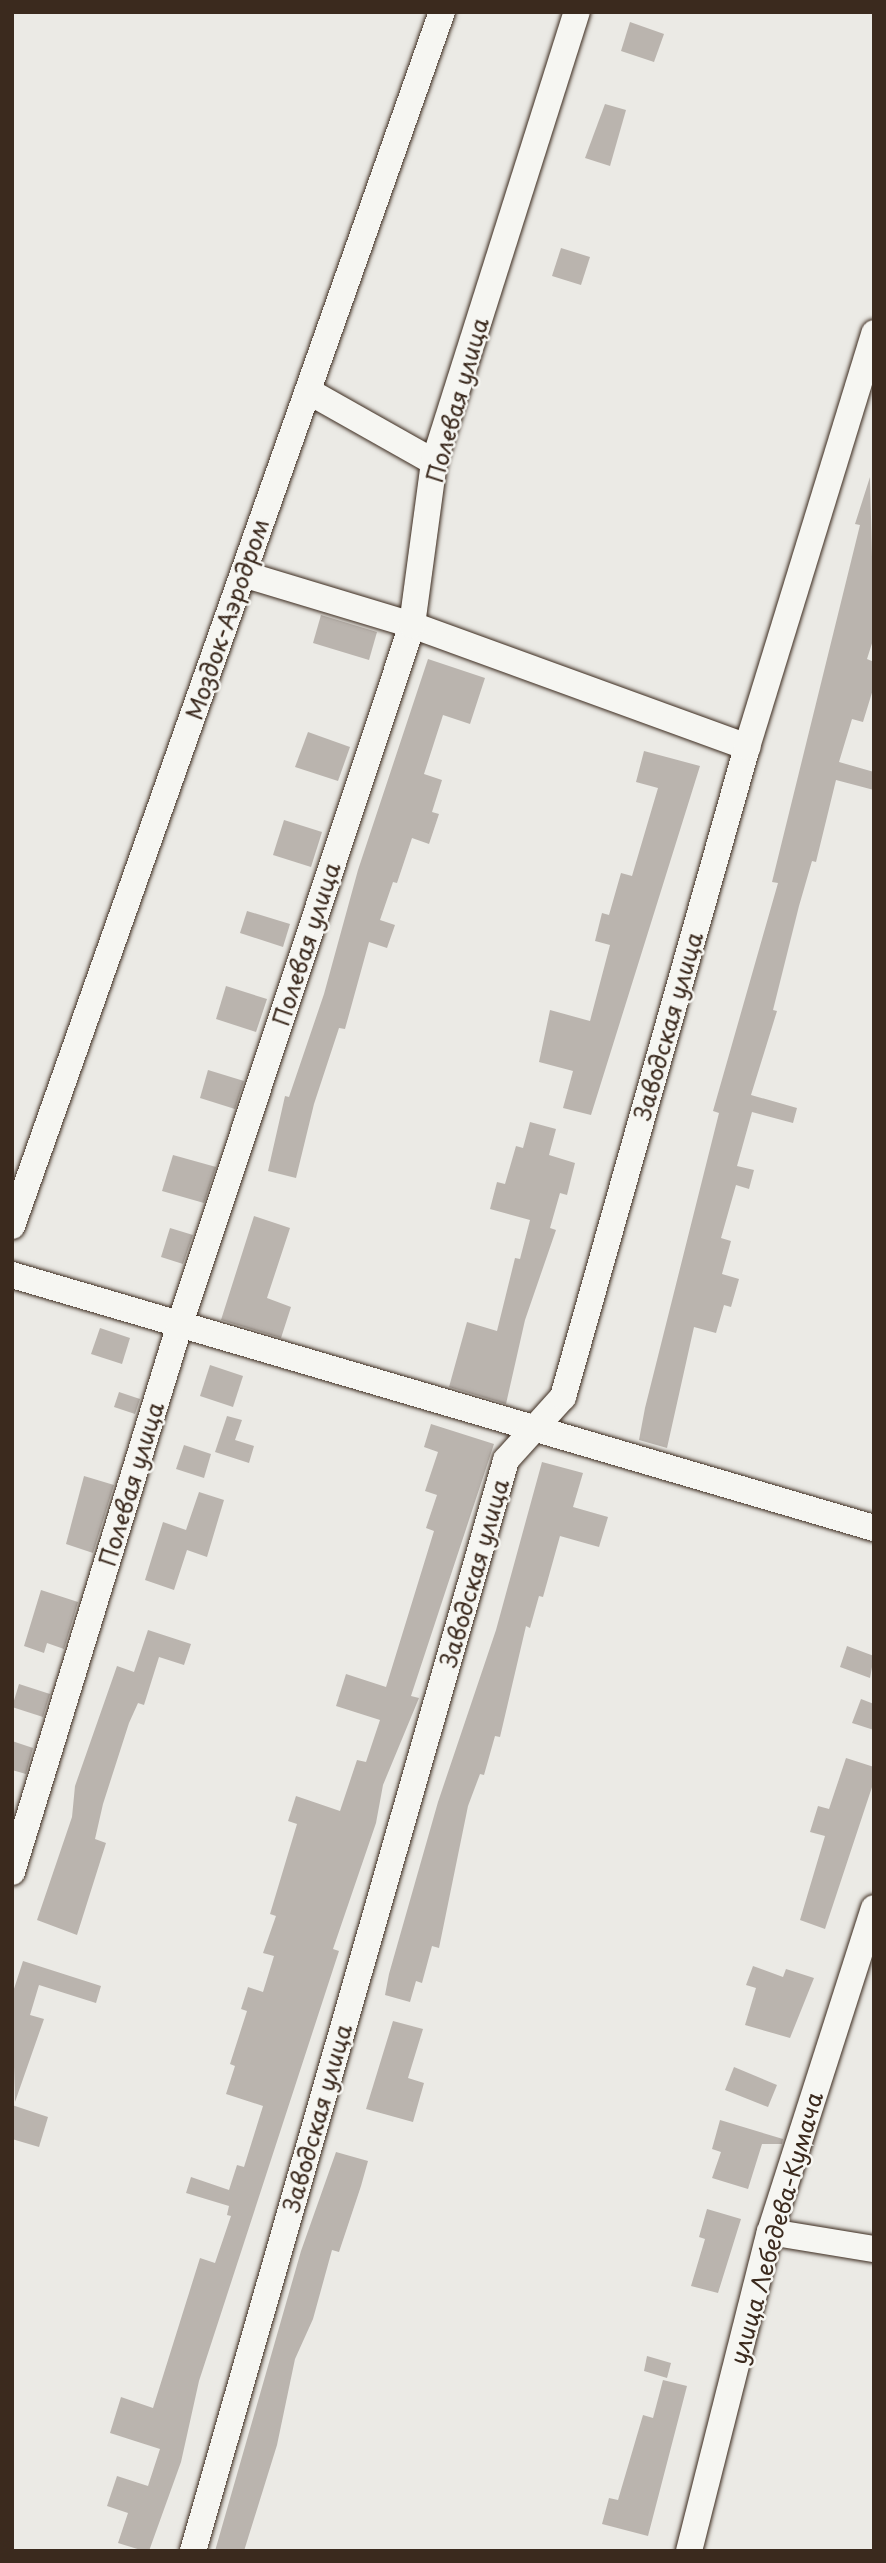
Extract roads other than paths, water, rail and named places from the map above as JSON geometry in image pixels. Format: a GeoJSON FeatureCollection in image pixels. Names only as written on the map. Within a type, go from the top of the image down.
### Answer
{"type":"FeatureCollection","features":[{"type":"Feature","properties":{"kind":"street","name":"Моздок-Аэродром"},"geometry":{"type":"LineString","coordinates":[[12,1226],[442,12]]}},
{"type":"Feature","properties":{"kind":"street","name":"Полевая улица"},"geometry":{"type":"LineString","coordinates":[[12,1872],[179,1327],[412,625],[434,462],[577,12]]}},
{"type":"Feature","properties":{"kind":"street","name":"Заводская улица"},"geometry":{"type":"LineString","coordinates":[[192,2551],[506,1460],[563,1397],[747,747],[874,333]]}},
{"type":"Feature","properties":{"kind":"street"},"geometry":{"type":"LineString","coordinates":[[308,391],[434,462]]}},
{"type":"Feature","properties":{"kind":"street"},"geometry":{"type":"LineString","coordinates":[[243,574],[412,625],[747,747]]}},
{"type":"Feature","properties":{"kind":"street"},"geometry":{"type":"LineString","coordinates":[[12,1275],[179,1327],[874,1528]]}},
{"type":"Feature","properties":{"kind":"street","name":"улица Лебедева-Кумача"},"geometry":{"type":"LineString","coordinates":[[689,2551],[770,2232],[874,1908]]}},
{"type":"Feature","properties":{"kind":"street"},"geometry":{"type":"LineString","coordinates":[[770,2232],[874,2249]]}}]}
